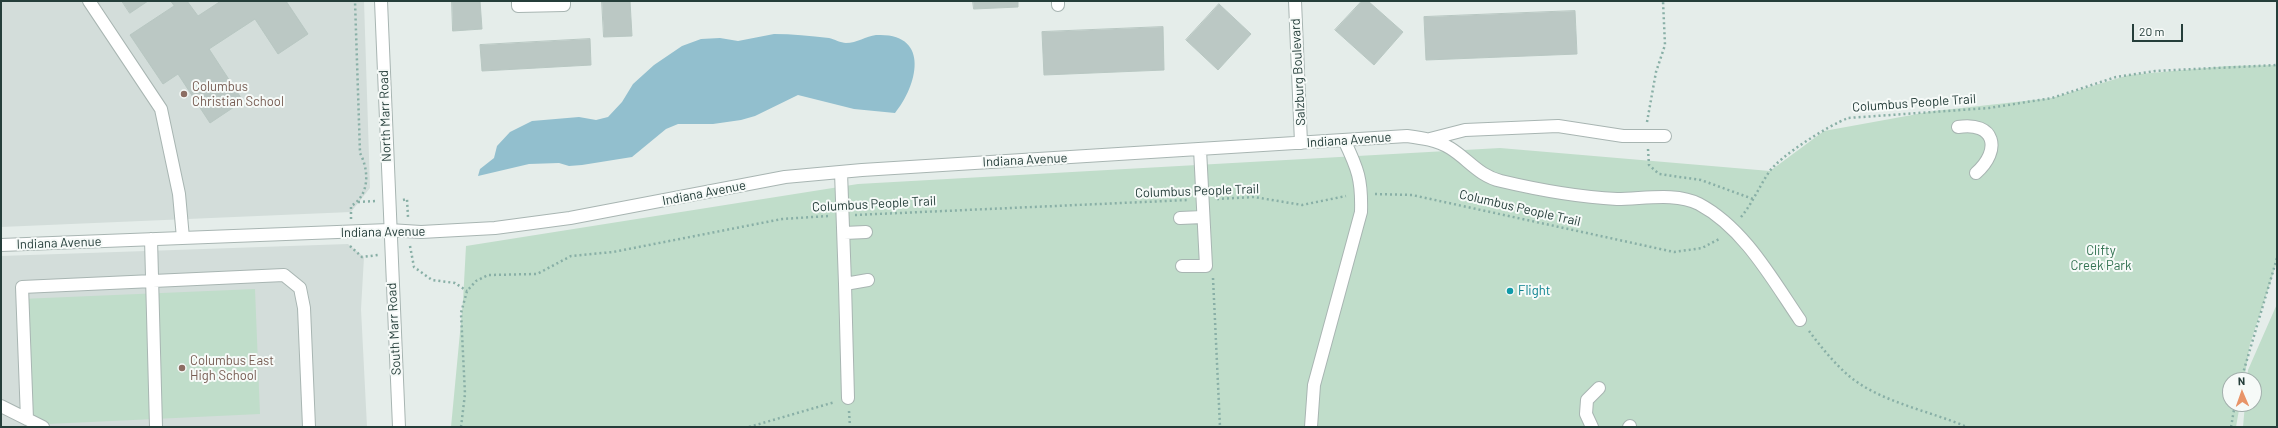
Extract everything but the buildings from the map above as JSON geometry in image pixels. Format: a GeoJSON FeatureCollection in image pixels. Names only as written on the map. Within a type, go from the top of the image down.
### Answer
{"type":"FeatureCollection","features":[{"type":"Feature","properties":{"kind":"street"},"geometry":{"type":"LineString","coordinates":[[89,1],[161,109],[179,194],[183,238]]}},
{"type":"Feature","properties":{"kind":"street","name":"North Marr Road"},"geometry":{"type":"LineString","coordinates":[[381,1],[389,230]]}},
{"type":"Feature","properties":{"kind":"street"},"geometry":{"type":"LineString","coordinates":[[518,1],[518,6],[564,5],[564,1]]}},
{"type":"Feature","properties":{"kind":"street","name":"Salzburg Boulevard"},"geometry":{"type":"LineString","coordinates":[[1295,1],[1301,143]]}},
{"type":"Feature","properties":{"kind":"street"},"geometry":{"type":"LineString","coordinates":[[1958,127],[1969,125],[1979,127],[1988,134],[1991,142],[1992,153],[1986,165],[1976,173]]}},
{"type":"Feature","properties":{"kind":"street"},"geometry":{"type":"LineString","coordinates":[[1430,139],[1465,130],[1558,126],[1623,136],[1665,136]]}},
{"type":"Feature","properties":{"kind":"street","name":"Indiana Avenue"},"geometry":{"type":"LineString","coordinates":[[1,245],[389,230],[421,232],[495,228],[570,218],[785,177],[841,172],[1407,136],[1430,139]]}},
{"type":"Feature","properties":{"kind":"street"},"geometry":{"type":"LineString","coordinates":[[1430,139],[1450,148],[1474,169],[1495,180],[1526,187],[1584,196],[1675,198],[1697,203],[1715,214],[1732,228],[1761,264],[1800,320]]}},
{"type":"Feature","properties":{"kind":"street"},"geometry":{"type":"LineString","coordinates":[[1311,427],[1314,385],[1362,212],[1362,193],[1358,170],[1344,140]]}},
{"type":"Feature","properties":{"kind":"street"},"geometry":{"type":"LineString","coordinates":[[1182,266],[1206,266],[1200,149]]}},
{"type":"Feature","properties":{"kind":"street"},"geometry":{"type":"LineString","coordinates":[[841,172],[844,215],[848,398]]}},
{"type":"Feature","properties":{"kind":"street"},"geometry":{"type":"LineString","coordinates":[[1180,218],[1203,217]]}},
{"type":"Feature","properties":{"kind":"street","name":"South Marr Road"},"geometry":{"type":"LineString","coordinates":[[389,230],[398,427]]}},
{"type":"Feature","properties":{"kind":"street"},"geometry":{"type":"LineString","coordinates":[[844,233],[866,232]]}},
{"type":"Feature","properties":{"kind":"street"},"geometry":{"type":"LineString","coordinates":[[151,239],[156,427]]}},
{"type":"Feature","properties":{"kind":"street"},"geometry":{"type":"LineString","coordinates":[[27,419],[22,287],[284,275],[300,288],[304,308],[309,427]]}},
{"type":"Feature","properties":{"kind":"street"},"geometry":{"type":"LineString","coordinates":[[845,284],[868,280]]}},
{"type":"Feature","properties":{"kind":"street"},"geometry":{"type":"LineString","coordinates":[[1592,427],[1586,414],[1588,400],[1599,388]]}},
{"type":"Feature","properties":{"kind":"street"},"geometry":{"type":"LineString","coordinates":[[1,406],[43,427]]}},
{"type":"Feature","properties":{"kind":"path"},"geometry":{"type":"LineString","coordinates":[[355,1],[360,153],[366,164],[366,189],[358,202],[351,206],[350,247],[362,257],[410,251]]}},
{"type":"Feature","properties":{"kind":"path","name":"Columbus People Trail"},"geometry":{"type":"LineString","coordinates":[[460,427],[465,394],[461,313],[467,291],[476,281],[488,275],[537,274],[572,256],[613,252],[782,219],[1254,197],[1302,205],[1362,193],[1412,195],[1674,252],[1702,248],[1718,240],[1744,215],[1770,171],[1794,151],[1836,123],[1848,118],[1990,108],[2052,98],[2116,77],[2155,71],[2277,65]]}},
{"type":"Feature","properties":{"kind":"path"},"geometry":{"type":"LineString","coordinates":[[2243,372],[2277,258]]}},
{"type":"Feature","properties":{"kind":"path"},"geometry":{"type":"LineString","coordinates":[[1206,266],[1212,272],[1220,427]]}},
{"type":"Feature","properties":{"kind":"path"},"geometry":{"type":"LineString","coordinates":[[1800,320],[1830,359],[1850,377],[1872,391],[1967,427]]}},
{"type":"Feature","properties":{"kind":"path"},"geometry":{"type":"LineString","coordinates":[[749,427],[848,398],[850,427]]}},
{"type":"Feature","properties":{"kind":"path"},"geometry":{"type":"LineString","coordinates":[[2231,427],[2234,412]]}},
{"type":"Feature","properties":{"kind":"shaded area","name":"Columbus Christian School"},"geometry":{"type":"Polygon","coordinates":[[[1,1],[364,1],[370,188],[351,212],[1,227],[1,1]]]}},
{"type":"Feature","properties":{"kind":"shaded area","name":"Columbus East High School"},"geometry":{"type":"Polygon","coordinates":[[[348,244],[364,257],[361,309],[367,427],[1,427],[1,256],[348,244]]]}},
{"type":"Feature","properties":{"kind":"green space","name":"Clifty Creek Park"},"geometry":{"type":"Polygon","coordinates":[[[2277,65],[2277,262],[2250,344],[2245,372],[2222,372],[2222,412],[2239,412],[2236,427],[451,427],[463,301],[466,246],[858,184],[1500,148],[1770,171],[1824,131],[1934,111],[2052,98],[2129,75],[2228,66],[2277,65]]]}},
{"type":"Feature","properties":{"kind":"green space"},"geometry":{"type":"Polygon","coordinates":[[[255,289],[260,414],[27,425],[21,299],[255,289]]]}},
{"type":"Feature","properties":{"kind":"green space"},"geometry":{"type":"Polygon","coordinates":[[[2277,304],[2277,427],[2243,427],[2244,412],[2262,412],[2262,372],[2248,372],[2277,304]]]}},
{"type":"Feature","properties":{"kind":"water"},"geometry":{"type":"Polygon","coordinates":[[[774,34],[829,38],[846,43],[876,35],[894,36],[905,42],[912,51],[915,62],[914,75],[903,101],[895,113],[854,109],[798,95],[755,116],[741,120],[713,124],[678,124],[666,129],[632,157],[569,166],[559,163],[529,164],[478,176],[480,169],[494,158],[497,146],[510,132],[532,121],[579,117],[596,120],[608,117],[622,102],[633,84],[654,65],[682,46],[701,39],[720,38],[738,41],[774,34]]]}},
{"type":"Feature","properties":{"kind":"place","name":"Columbus Christian School"},"geometry":{"type":"Point","coordinates":[184,94]}},
{"type":"Feature","properties":{"kind":"place","name":"Flight"},"geometry":{"type":"Point","coordinates":[1510,291]}},
{"type":"Feature","properties":{"kind":"place","name":"Columbus East High School"},"geometry":{"type":"Point","coordinates":[182,368]}}]}
